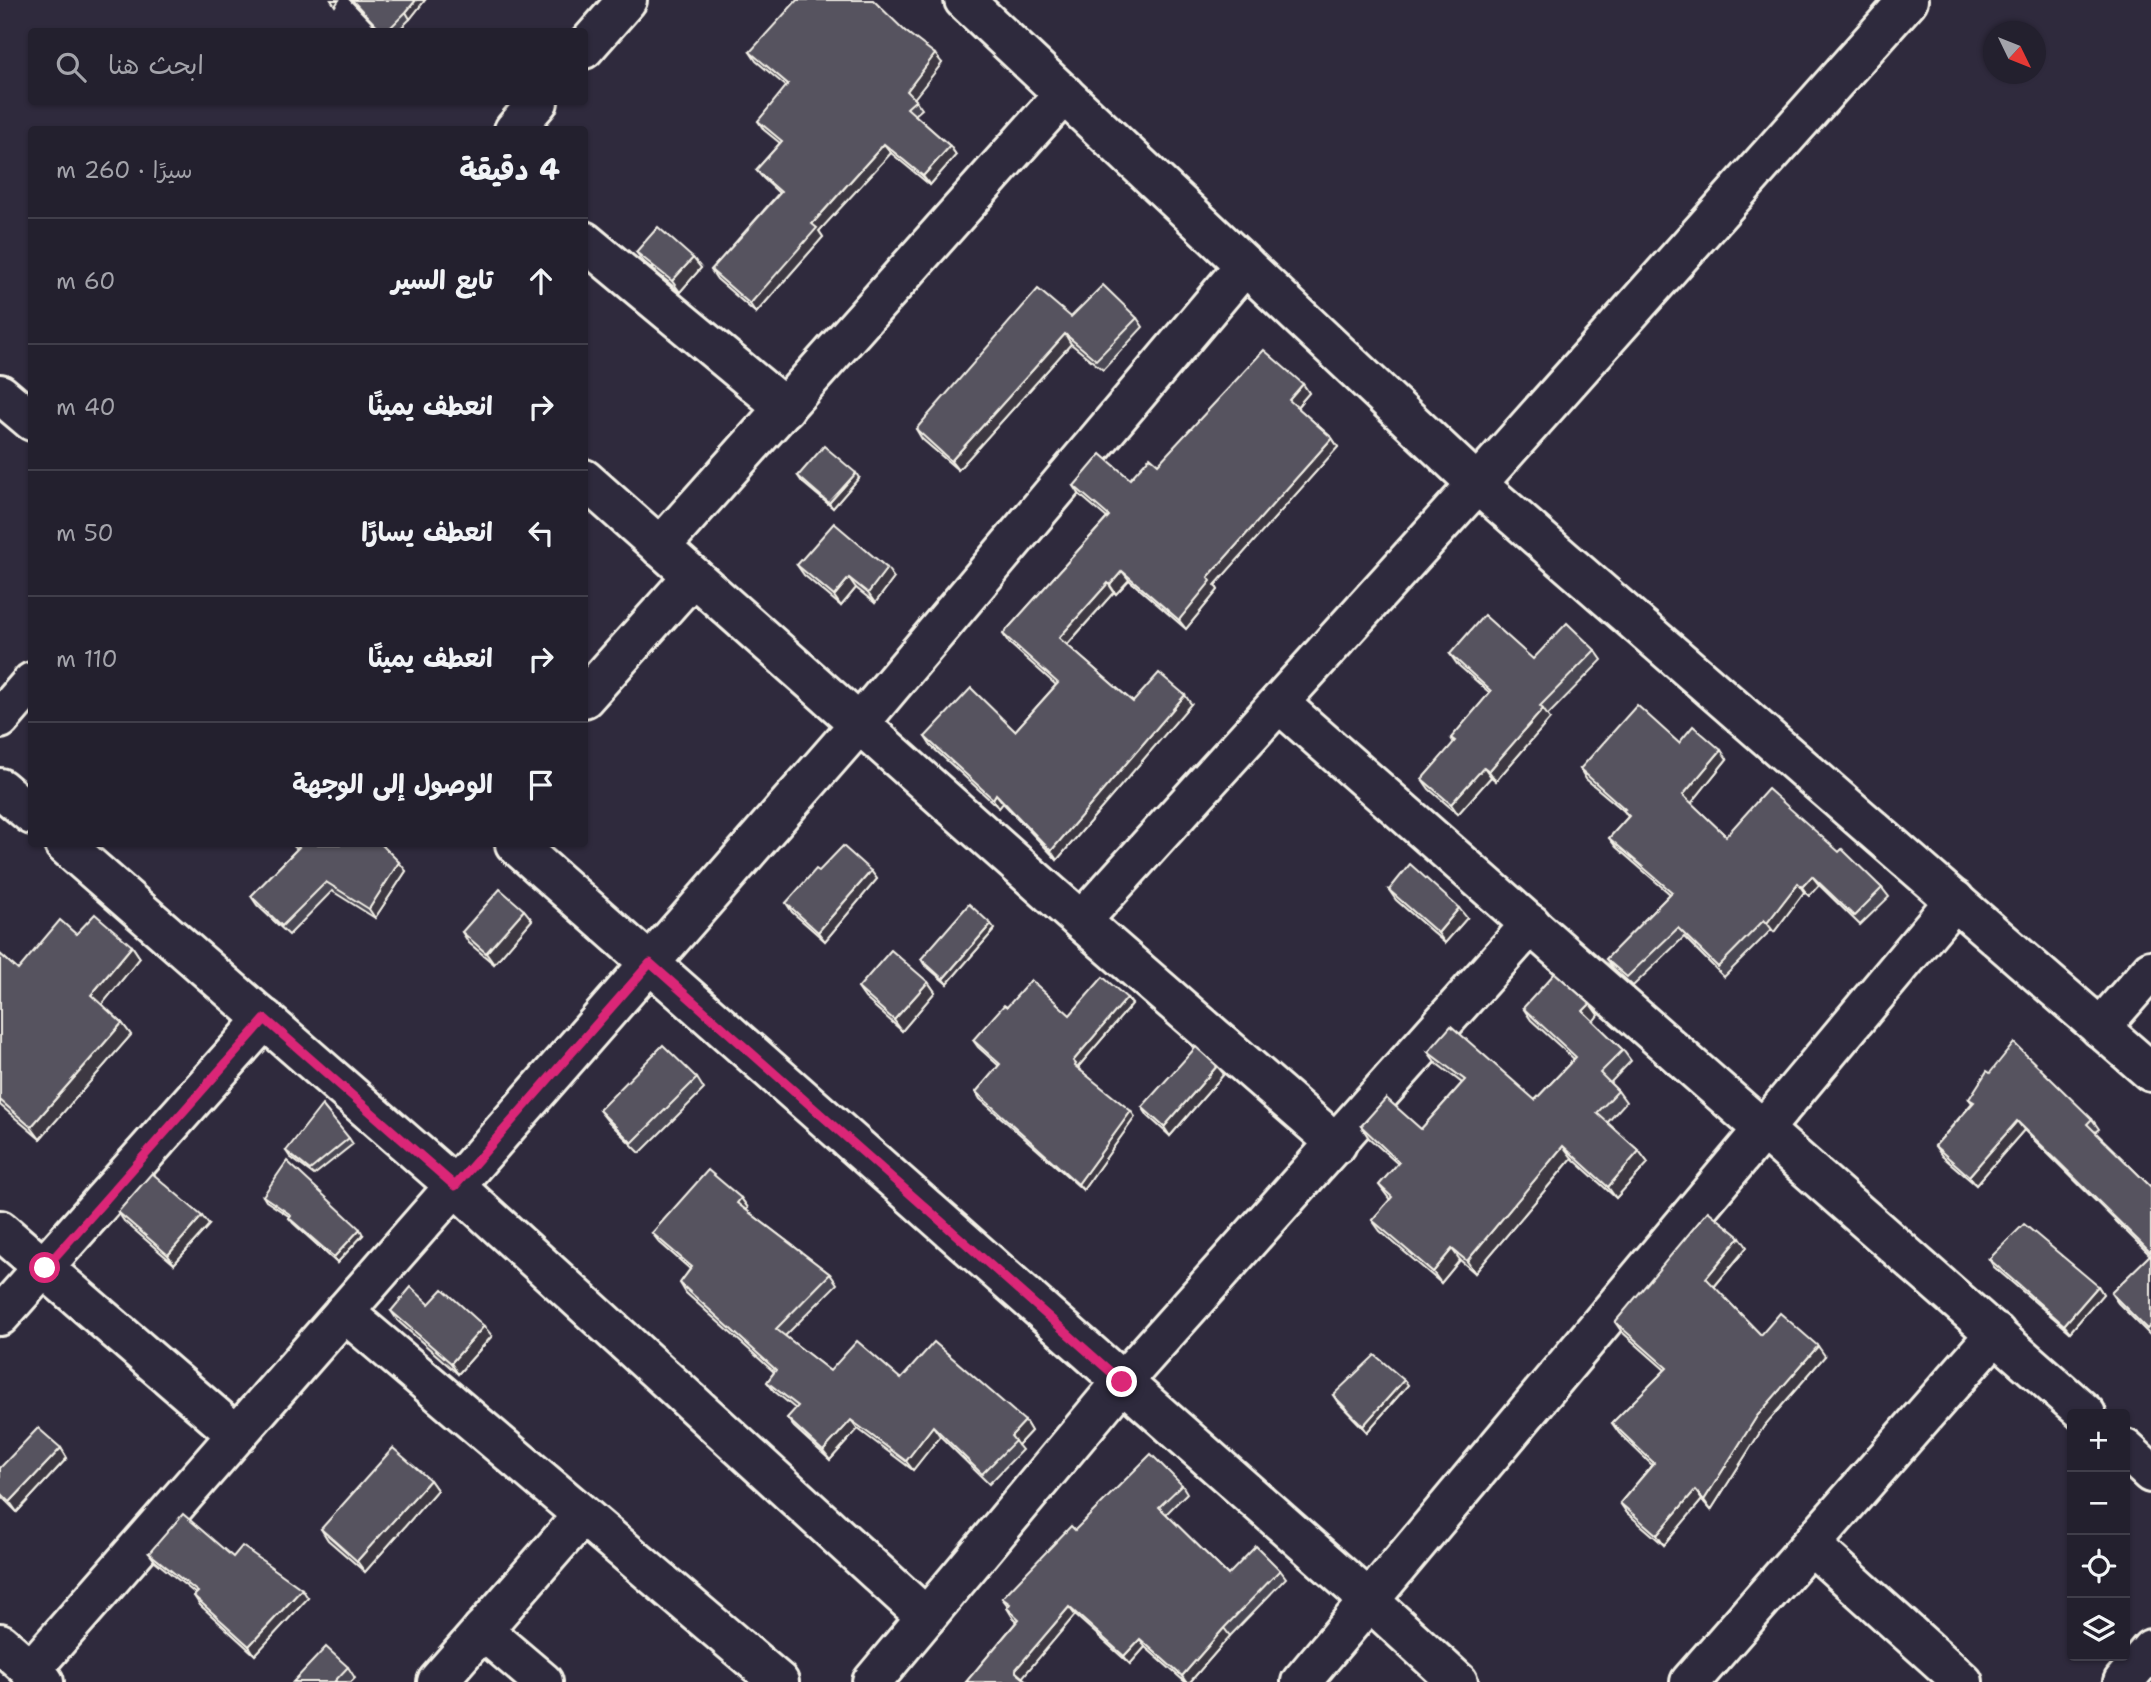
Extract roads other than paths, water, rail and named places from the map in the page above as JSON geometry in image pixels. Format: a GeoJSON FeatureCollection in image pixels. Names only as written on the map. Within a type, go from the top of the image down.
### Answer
{"type":"FeatureCollection","features":[{"type":"Feature","properties":{"kind":"street"},"geometry":{"type":"LineString","coordinates":[[588,44],[627,0]]}},
{"type":"Feature","properties":{"kind":"street"},"geometry":{"type":"LineString","coordinates":[[964,0],[1477,485],[2151,1072]]}},
{"type":"Feature","properties":{"kind":"street"},"geometry":{"type":"LineString","coordinates":[[1082,921],[1477,485],[1908,0]]}},
{"type":"Feature","properties":{"kind":"street"},"geometry":{"type":"LineString","coordinates":[[660,547],[1064,94]]}},
{"type":"Feature","properties":{"kind":"street"},"geometry":{"type":"LineString","coordinates":[[517,126],[535,105]]}},
{"type":"Feature","properties":{"kind":"street"},"geometry":{"type":"LineString","coordinates":[[588,244],[785,408]]}},
{"type":"Feature","properties":{"kind":"street"},"geometry":{"type":"LineString","coordinates":[[0,1643],[37,1676],[344,1312],[859,724],[1245,265]]}},
{"type":"Feature","properties":{"kind":"street"},"geometry":{"type":"LineString","coordinates":[[0,394],[28,418]]}},
{"type":"Feature","properties":{"kind":"street"},"geometry":{"type":"LineString","coordinates":[[588,483],[1082,921],[1337,1143]]}},
{"type":"Feature","properties":{"kind":"street"},"geometry":{"type":"LineString","coordinates":[[588,694],[693,576]]}},
{"type":"Feature","properties":{"kind":"street"},"geometry":{"type":"LineString","coordinates":[[0,719],[28,687]]}},
{"type":"Feature","properties":{"kind":"street"},"geometry":{"type":"LineString","coordinates":[[1279,704],[2080,1409]]}},
{"type":"Feature","properties":{"kind":"street"},"geometry":{"type":"LineString","coordinates":[[0,788],[28,812]]}},
{"type":"Feature","properties":{"kind":"street"},"geometry":{"type":"LineString","coordinates":[[67,847],[455,1186],[926,1617]]}},
{"type":"Feature","properties":{"kind":"street"},"geometry":{"type":"LineString","coordinates":[[518,847],[1458,1682]]}},
{"type":"Feature","properties":{"kind":"street"},"geometry":{"type":"LineString","coordinates":[[1301,1682],[1955,900]]}},
{"type":"Feature","properties":{"kind":"street"},"geometry":{"type":"LineString","coordinates":[[872,1682],[1122,1382],[1531,924]]}},
{"type":"Feature","properties":{"kind":"street"},"geometry":{"type":"LineString","coordinates":[[2100,1028],[2151,970]]}},
{"type":"Feature","properties":{"kind":"street"},"geometry":{"type":"LineString","coordinates":[[0,1316],[265,1019]]}},
{"type":"Feature","properties":{"kind":"street"},"geometry":{"type":"LineString","coordinates":[[0,1230],[237,1436]]}},
{"type":"Feature","properties":{"kind":"street"},"geometry":{"type":"LineString","coordinates":[[344,1312],[779,1682]]}},
{"type":"Feature","properties":{"kind":"street"},"geometry":{"type":"LineString","coordinates":[[1690,1682],[1996,1333]]}},
{"type":"Feature","properties":{"kind":"street"},"geometry":{"type":"LineString","coordinates":[[2130,1454],[2151,1473]]}},
{"type":"Feature","properties":{"kind":"street"},"geometry":{"type":"LineString","coordinates":[[437,1682],[582,1516]]}},
{"type":"Feature","properties":{"kind":"street"},"geometry":{"type":"LineString","coordinates":[[1811,1545],[1963,1682]]}},
{"type":"Feature","properties":{"kind":"street"},"geometry":{"type":"LineString","coordinates":[[482,1630],[543,1682]]}},
{"type":"Feature","properties":{"kind":"street"},"geometry":{"type":"LineString","coordinates":[[2123,1682],[2151,1649]]}}]}
